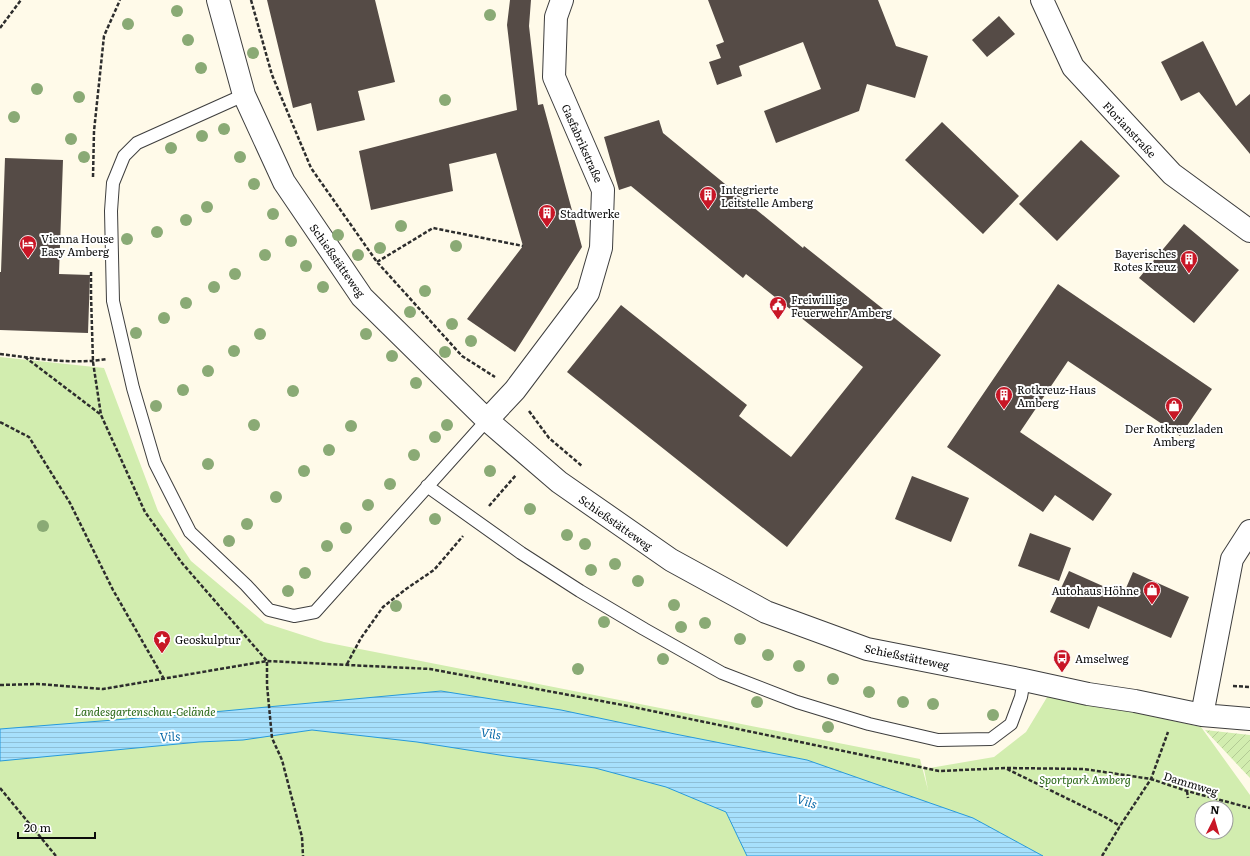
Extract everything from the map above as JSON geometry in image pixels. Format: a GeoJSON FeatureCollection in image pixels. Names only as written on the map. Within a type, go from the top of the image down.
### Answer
{"type":"FeatureCollection","features":[{"type":"Feature","properties":{"kind":"street","name":"Schießstätteweg"},"geometry":{"type":"LineString","coordinates":[[218,0],[244,95],[284,182],[362,296],[487,420],[558,482],[671,560],[766,612],[867,649],[1088,694],[1135,701],[1202,715],[1250,719]]}},
{"type":"Feature","properties":{"kind":"street","name":"Gasfabrikstraße"},"geometry":{"type":"LineString","coordinates":[[487,420],[515,390],[588,294],[601,248],[603,190],[554,77],[556,18],[562,0]]}},
{"type":"Feature","properties":{"kind":"street","name":"Florianstraße"},"geometry":{"type":"LineString","coordinates":[[1042,0],[1073,67],[1172,174],[1250,231]]}},
{"type":"Feature","properties":{"kind":"street"},"geometry":{"type":"LineString","coordinates":[[1202,715],[1232,559],[1250,531]]}},
{"type":"Feature","properties":{"kind":"lane"},"geometry":{"type":"LineString","coordinates":[[244,95],[137,143],[124,156],[113,183],[111,211],[113,301],[133,388],[155,463],[190,532],[246,585],[268,610],[294,616],[315,612],[487,420]]}},
{"type":"Feature","properties":{"kind":"lane"},"geometry":{"type":"LineString","coordinates":[[427,486],[521,553],[580,591],[644,629],[722,673],[797,702],[869,724],[938,740],[991,739],[1011,724],[1021,696],[1024,680]]}},
{"type":"Feature","properties":{"kind":"path"},"geometry":{"type":"LineString","coordinates":[[0,28],[21,0]]}},
{"type":"Feature","properties":{"kind":"path"},"geometry":{"type":"LineString","coordinates":[[94,131],[104,36],[120,0]]}},
{"type":"Feature","properties":{"kind":"path"},"geometry":{"type":"LineString","coordinates":[[251,0],[272,75],[311,168],[377,262],[462,356],[515,390],[549,438],[582,467]]}},
{"type":"Feature","properties":{"kind":"path"},"geometry":{"type":"LineString","coordinates":[[377,262],[433,228],[523,246]]}},
{"type":"Feature","properties":{"kind":"path"},"geometry":{"type":"LineString","coordinates":[[0,354],[54,360],[93,362],[126,356]]}},
{"type":"Feature","properties":{"kind":"path"},"geometry":{"type":"LineString","coordinates":[[24,357],[101,415]]}},
{"type":"Feature","properties":{"kind":"path"},"geometry":{"type":"LineString","coordinates":[[0,422],[29,437],[70,503],[113,590],[164,679]]}},
{"type":"Feature","properties":{"kind":"path"},"geometry":{"type":"LineString","coordinates":[[347,664],[361,638],[383,607],[434,570],[549,438]]}},
{"type":"Feature","properties":{"kind":"path"},"geometry":{"type":"LineString","coordinates":[[267,661],[267,685],[272,738],[282,760],[302,837],[303,856]]}},
{"type":"Feature","properties":{"kind":"path","name":"Dammweg"},"geometry":{"type":"LineString","coordinates":[[0,685],[38,684],[103,689],[267,661],[430,668],[628,706],[939,771],[1007,768],[1084,769],[1151,779],[1187,791],[1250,808]]}},
{"type":"Feature","properties":{"kind":"path"},"geometry":{"type":"LineString","coordinates":[[1208,685],[1250,687]]}},
{"type":"Feature","properties":{"kind":"path"},"geometry":{"type":"LineString","coordinates":[[1102,856],[1151,779],[1176,709]]}},
{"type":"Feature","properties":{"kind":"path"},"geometry":{"type":"LineString","coordinates":[[1007,768],[1120,826]]}},
{"type":"Feature","properties":{"kind":"path"},"geometry":{"type":"LineString","coordinates":[[0,788],[56,856]]}},
{"type":"Feature","properties":{"kind":"path"},"geometry":{"type":"LineString","coordinates":[[1187,791],[1188,798]]}},
{"type":"Feature","properties":{"kind":"green space","name":"Landesgartenschau-Gelände"},"geometry":{"type":"Polygon","coordinates":[[[0,357],[104,368],[158,511],[191,561],[265,623],[324,642],[920,759],[928,790],[924,769],[994,757],[1026,732],[1049,694],[1201,727],[1250,795],[1250,856],[0,856],[0,357]]]}},
{"type":"Feature","properties":{"kind":"green space"},"geometry":{"type":"Polygon","coordinates":[[[1205,730],[1250,735],[1250,778],[1205,730]]]}},
{"type":"Feature","properties":{"kind":"water","name":"Vils"},"geometry":{"type":"Polygon","coordinates":[[[441,691],[561,710],[807,760],[973,818],[1043,856],[747,856],[726,812],[666,787],[595,768],[417,742],[312,730],[243,740],[199,742],[0,761],[0,729],[202,713],[441,691]]]}},
{"type":"Feature","properties":{"kind":"building"},"geometry":{"type":"Polygon","coordinates":[[[267,0],[375,0],[395,82],[358,91],[365,120],[317,131],[311,103],[293,108],[267,0]]]}},
{"type":"Feature","properties":{"kind":"building","name":"Stadtwerke"},"geometry":{"type":"Polygon","coordinates":[[[510,0],[531,0],[529,26],[538,105],[543,104],[582,247],[515,352],[467,319],[523,246],[496,153],[449,164],[453,191],[371,210],[359,151],[517,110],[507,25],[510,0]]]}},
{"type":"Feature","properties":{"kind":"building"},"geometry":{"type":"Polygon","coordinates":[[[708,0],[878,0],[896,46],[928,56],[915,98],[867,84],[859,111],[776,143],[764,111],[821,89],[803,42],[739,66],[742,76],[717,85],[709,62],[721,58],[716,45],[724,42],[708,0]]]}},
{"type":"Feature","properties":{"kind":"building"},"geometry":{"type":"Polygon","coordinates":[[[999,16],[1015,34],[987,57],[972,40],[999,16]]]}},
{"type":"Feature","properties":{"kind":"building"},"geometry":{"type":"Polygon","coordinates":[[[1203,41],[1236,106],[1250,94],[1250,154],[1199,92],[1181,101],[1161,62],[1203,41]]]}},
{"type":"Feature","properties":{"kind":"building"},"geometry":{"type":"Polygon","coordinates":[[[659,120],[663,133],[803,248],[804,246],[941,355],[787,547],[567,372],[621,305],[747,405],[739,416],[791,457],[863,367],[746,274],[743,278],[631,186],[619,190],[604,137],[659,120]]]}},
{"type":"Feature","properties":{"kind":"building"},"geometry":{"type":"Polygon","coordinates":[[[942,122],[1019,196],[983,234],[905,160],[942,122]]]}},
{"type":"Feature","properties":{"kind":"building"},"geometry":{"type":"Polygon","coordinates":[[[1081,140],[1120,176],[1057,241],[1019,204],[1081,140]]]}},
{"type":"Feature","properties":{"kind":"building","name":"Vienna House Easy Amberg"},"geometry":{"type":"Polygon","coordinates":[[[5,158],[63,160],[59,274],[90,275],[88,333],[0,330],[0,272],[5,158]]]}},
{"type":"Feature","properties":{"kind":"building","name":"Bayerisches Rotes Kreuz"},"geometry":{"type":"Polygon","coordinates":[[[1184,224],[1239,270],[1194,323],[1139,278],[1184,224]]]}},
{"type":"Feature","properties":{"kind":"building","name":"Rotkreuz-Haus Amberg"},"geometry":{"type":"Polygon","coordinates":[[[1058,284],[1212,389],[1180,436],[1068,361],[1020,432],[1112,494],[1093,521],[1055,495],[1043,512],[947,447],[1058,284]]]}},
{"type":"Feature","properties":{"kind":"building"},"geometry":{"type":"Polygon","coordinates":[[[912,476],[969,498],[951,542],[895,519],[912,476]]]}},
{"type":"Feature","properties":{"kind":"building"},"geometry":{"type":"Polygon","coordinates":[[[1030,533],[1071,548],[1059,581],[1018,566],[1030,533]]]}},
{"type":"Feature","properties":{"kind":"building"},"geometry":{"type":"Polygon","coordinates":[[[1069,571],[1123,595],[1133,572],[1189,597],[1171,638],[1098,606],[1089,629],[1050,612],[1069,571]]]}},
{"type":"Feature","properties":{"kind":"place","name":"Integrierte Leitstelle Amberg"},"geometry":{"type":"Point","coordinates":[708,210]}},
{"type":"Feature","properties":{"kind":"place","name":"Stadtwerke"},"geometry":{"type":"Point","coordinates":[547,228]}},
{"type":"Feature","properties":{"kind":"place","name":"Vienna House Easy Amberg"},"geometry":{"type":"Point","coordinates":[28,259]}},
{"type":"Feature","properties":{"kind":"place","name":"Bayerisches Rotes Kreuz"},"geometry":{"type":"Point","coordinates":[1189,274]}},
{"type":"Feature","properties":{"kind":"place","name":"Freiwillige Feuerwehr Amberg"},"geometry":{"type":"Point","coordinates":[778,320]}},
{"type":"Feature","properties":{"kind":"place","name":"Rotkreuz-Haus Amberg"},"geometry":{"type":"Point","coordinates":[1004,410]}},
{"type":"Feature","properties":{"kind":"place","name":"Der Rotkreuzladen Amberg"},"geometry":{"type":"Point","coordinates":[1174,421]}},
{"type":"Feature","properties":{"kind":"place","name":"Autohaus Höhne"},"geometry":{"type":"Point","coordinates":[1152,605]}},
{"type":"Feature","properties":{"kind":"place","name":"Geoskulptur"},"geometry":{"type":"Point","coordinates":[162,654]}},
{"type":"Feature","properties":{"kind":"place","name":"Amselweg"},"geometry":{"type":"Point","coordinates":[1062,673]}},
{"type":"Feature","properties":{"kind":"park label","name":"Sportpark Amberg"},"geometry":{"type":"Point","coordinates":[1085,779]}}]}
